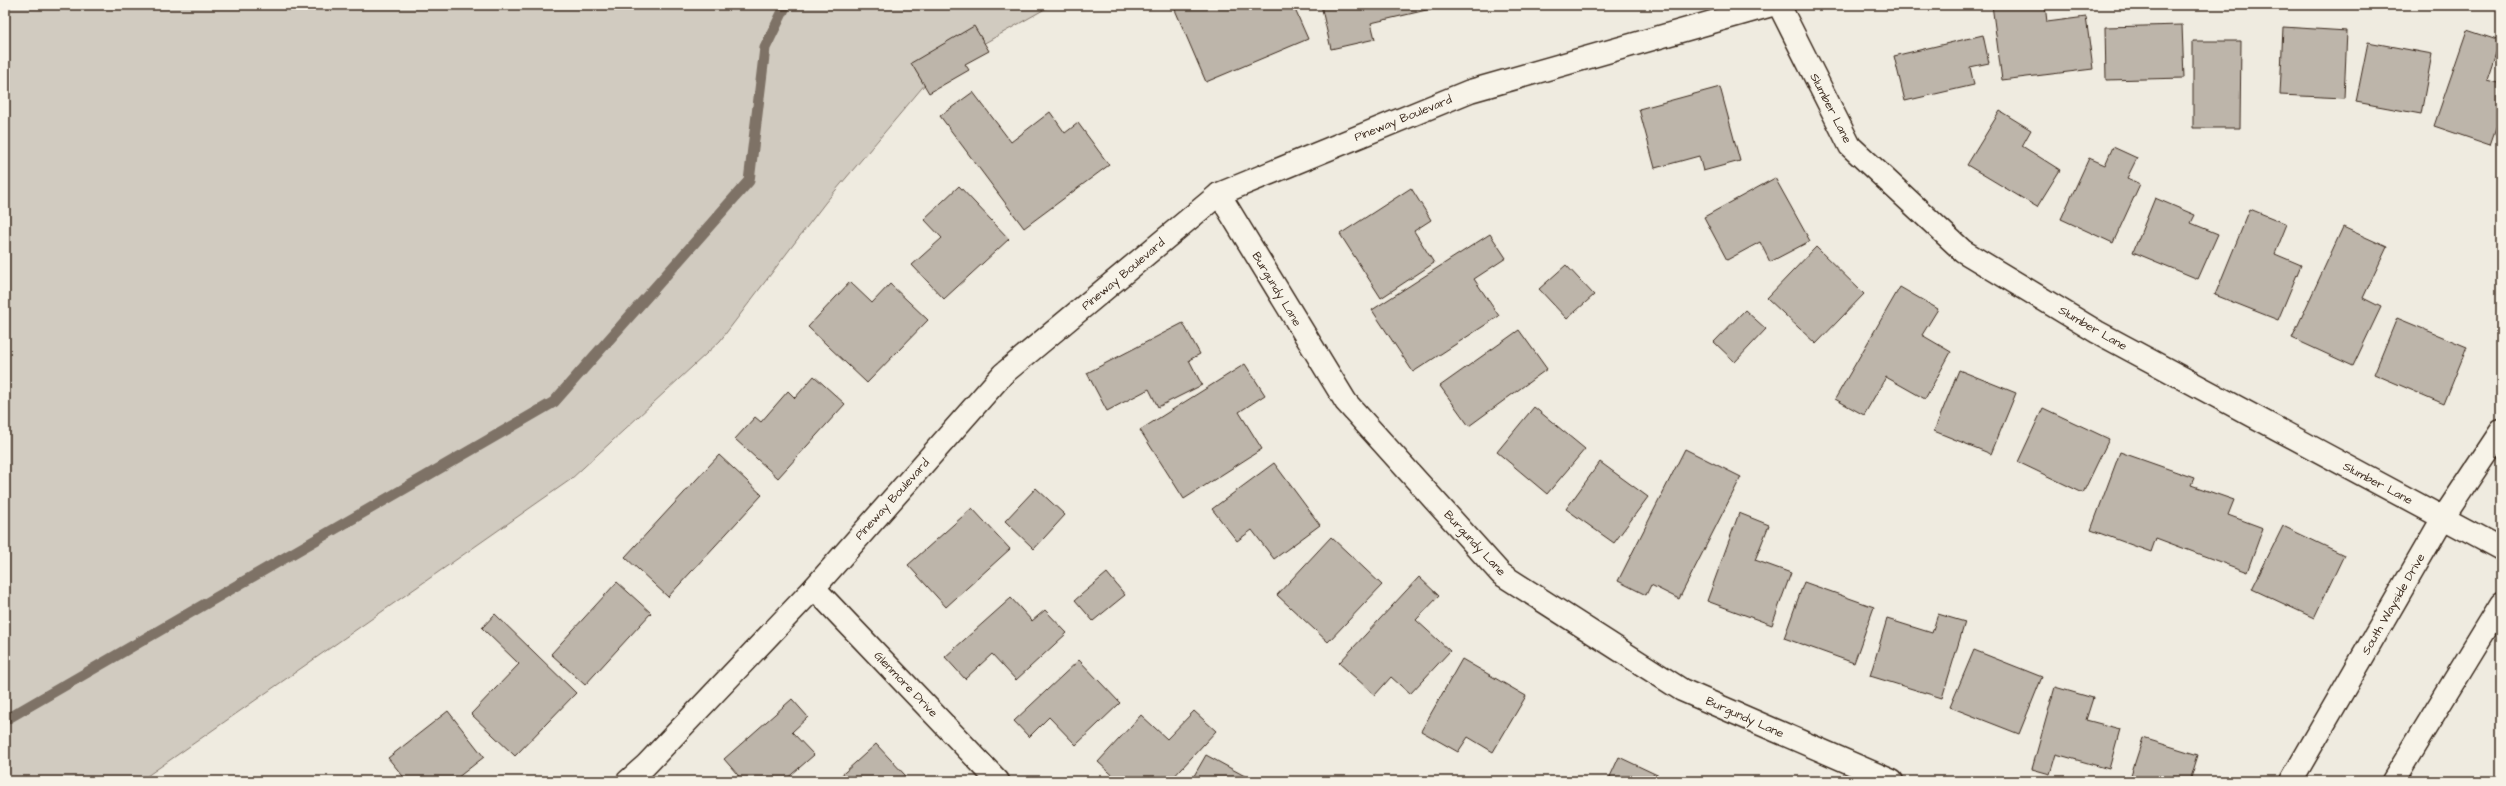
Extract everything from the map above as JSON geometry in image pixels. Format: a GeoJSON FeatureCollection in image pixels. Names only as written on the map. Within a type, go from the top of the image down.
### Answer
{"type":"FeatureCollection","features":[{"type":"Feature","properties":{"kind":"street","name":"Pineway Boulevard"},"geometry":{"type":"LineString","coordinates":[[628,781],[646,765],[814,588],[1003,374],[1219,194],[1470,91],[1772,5]]}},
{"type":"Feature","properties":{"kind":"street","name":"Slumber Lane"},"geometry":{"type":"LineString","coordinates":[[1779,5],[1850,146],[1963,252],[2097,332],[2501,549]]}},
{"type":"Feature","properties":{"kind":"street","name":"Burgundy Lane"},"geometry":{"type":"LineString","coordinates":[[1219,194],[1346,402],[1501,574],[1682,690],[1892,781]]}},
{"type":"Feature","properties":{"kind":"street","name":"South Wayside Drive"},"geometry":{"type":"LineString","coordinates":[[2291,781],[2443,518],[2501,431]]}},
{"type":"Feature","properties":{"kind":"street","name":"Glenmore Drive"},"geometry":{"type":"LineString","coordinates":[[814,588],[998,781]]}},
{"type":"Feature","properties":{"kind":"street"},"geometry":{"type":"LineString","coordinates":[[2393,781],[2501,604]]}},
{"type":"Feature","properties":{"kind":"shaded area"},"geometry":{"type":"Polygon","coordinates":[[[5,5],[1052,5],[937,70],[825,203],[720,341],[570,480],[140,781],[5,781],[5,5]]]}},
{"type":"Feature","properties":{"kind":"building"},"geometry":{"type":"Polygon","coordinates":[[[1173,5],[1293,5],[1308,39],[1206,82],[1173,5]]]}},
{"type":"Feature","properties":{"kind":"building"},"geometry":{"type":"Polygon","coordinates":[[[1321,5],[1435,5],[1435,8],[1371,23],[1375,39],[1331,49],[1321,5]]]}},
{"type":"Feature","properties":{"kind":"building"},"geometry":{"type":"Polygon","coordinates":[[[1992,5],[2045,5],[2047,22],[2086,17],[2093,69],[2002,80],[1992,5]]]}},
{"type":"Feature","properties":{"kind":"building"},"geometry":{"type":"Polygon","coordinates":[[[2182,25],[2184,78],[2106,80],[2105,27],[2182,25]]]}},
{"type":"Feature","properties":{"kind":"building"},"geometry":{"type":"Polygon","coordinates":[[[974,26],[989,51],[965,64],[969,70],[929,93],[911,63],[974,26]]]}},
{"type":"Feature","properties":{"kind":"building"},"geometry":{"type":"Polygon","coordinates":[[[2283,27],[2347,31],[2344,98],[2280,95],[2283,27]]]}},
{"type":"Feature","properties":{"kind":"building"},"geometry":{"type":"Polygon","coordinates":[[[2467,30],[2500,41],[2487,80],[2501,84],[2501,113],[2490,145],[2434,126],[2467,30]]]}},
{"type":"Feature","properties":{"kind":"building"},"geometry":{"type":"Polygon","coordinates":[[[1983,35],[1989,63],[1970,67],[1974,85],[1905,101],[1894,56],[1983,35]]]}},
{"type":"Feature","properties":{"kind":"building"},"geometry":{"type":"Polygon","coordinates":[[[2193,41],[2241,41],[2240,128],[2193,128],[2193,41]]]}},
{"type":"Feature","properties":{"kind":"building"},"geometry":{"type":"Polygon","coordinates":[[[2368,42],[2432,54],[2421,114],[2356,102],[2368,42]]]}},
{"type":"Feature","properties":{"kind":"building"},"geometry":{"type":"Polygon","coordinates":[[[1720,87],[1740,161],[1703,171],[1699,156],[1655,168],[1639,109],[1720,87]]]}},
{"type":"Feature","properties":{"kind":"building"},"geometry":{"type":"Polygon","coordinates":[[[973,92],[1011,142],[1050,112],[1065,133],[1078,123],[1109,165],[1024,228],[940,116],[973,92]]]}},
{"type":"Feature","properties":{"kind":"building"},"geometry":{"type":"Polygon","coordinates":[[[2000,111],[2031,130],[2022,146],[2060,170],[2037,207],[1967,165],[2000,111]]]}},
{"type":"Feature","properties":{"kind":"building"},"geometry":{"type":"Polygon","coordinates":[[[2113,147],[2137,158],[2127,178],[2140,184],[2113,243],[2061,219],[2089,158],[2105,165],[2113,147]]]}},
{"type":"Feature","properties":{"kind":"building"},"geometry":{"type":"Polygon","coordinates":[[[1775,178],[1810,241],[1770,262],[1760,242],[1727,260],[1704,217],[1775,178]]]}},
{"type":"Feature","properties":{"kind":"building"},"geometry":{"type":"Polygon","coordinates":[[[959,186],[1009,239],[944,299],[912,265],[942,238],[924,219],[959,186]]]}},
{"type":"Feature","properties":{"kind":"building"},"geometry":{"type":"Polygon","coordinates":[[[1411,188],[1431,220],[1414,231],[1434,263],[1381,298],[1340,234],[1411,188]]]}},
{"type":"Feature","properties":{"kind":"building"},"geometry":{"type":"Polygon","coordinates":[[[2155,198],[2195,215],[2191,223],[2218,234],[2198,279],[2133,252],[2155,198]]]}},
{"type":"Feature","properties":{"kind":"building"},"geometry":{"type":"Polygon","coordinates":[[[2250,209],[2287,224],[2275,254],[2301,265],[2278,320],[2215,295],[2250,209]]]}},
{"type":"Feature","properties":{"kind":"building"},"geometry":{"type":"Polygon","coordinates":[[[2343,227],[2387,247],[2363,298],[2381,307],[2353,366],[2292,338],[2343,227]]]}},
{"type":"Feature","properties":{"kind":"building"},"geometry":{"type":"Polygon","coordinates":[[[1490,234],[1506,258],[1474,279],[1499,316],[1413,372],[1372,310],[1490,234]]]}},
{"type":"Feature","properties":{"kind":"building"},"geometry":{"type":"Polygon","coordinates":[[[1816,247],[1864,294],[1816,344],[1767,298],[1816,247]]]}},
{"type":"Feature","properties":{"kind":"building"},"geometry":{"type":"Polygon","coordinates":[[[1566,265],[1594,295],[1567,319],[1539,289],[1566,265]]]}},
{"type":"Feature","properties":{"kind":"building"},"geometry":{"type":"Polygon","coordinates":[[[850,282],[872,303],[890,284],[928,320],[867,383],[808,327],[850,282]]]}},
{"type":"Feature","properties":{"kind":"building"},"geometry":{"type":"Polygon","coordinates":[[[1900,287],[1938,309],[1922,335],[1951,352],[1925,399],[1886,377],[1864,415],[1835,399],[1900,287]]]}},
{"type":"Feature","properties":{"kind":"building"},"geometry":{"type":"Polygon","coordinates":[[[1745,310],[1766,329],[1735,362],[1714,342],[1745,310]]]}},
{"type":"Feature","properties":{"kind":"building"},"geometry":{"type":"Polygon","coordinates":[[[2397,318],[2467,347],[2444,404],[2374,374],[2397,318]]]}},
{"type":"Feature","properties":{"kind":"building"},"geometry":{"type":"Polygon","coordinates":[[[1183,323],[1200,354],[1189,360],[1202,385],[1158,407],[1149,389],[1107,411],[1087,373],[1183,323]]]}},
{"type":"Feature","properties":{"kind":"building"},"geometry":{"type":"Polygon","coordinates":[[[1519,330],[1547,369],[1469,426],[1440,386],[1519,330]]]}},
{"type":"Feature","properties":{"kind":"building"},"geometry":{"type":"Polygon","coordinates":[[[1245,364],[1265,395],[1239,412],[1262,449],[1184,499],[1140,430],[1245,364]]]}},
{"type":"Feature","properties":{"kind":"building"},"geometry":{"type":"Polygon","coordinates":[[[1959,370],[2016,393],[1991,454],[1934,431],[1959,370]]]}},
{"type":"Feature","properties":{"kind":"building"},"geometry":{"type":"Polygon","coordinates":[[[814,376],[845,404],[778,478],[735,439],[755,417],[761,422],[788,391],[795,398],[814,376]]]}},
{"type":"Feature","properties":{"kind":"building"},"geometry":{"type":"Polygon","coordinates":[[[1534,407],[1585,449],[1547,494],[1497,452],[1534,407]]]}},
{"type":"Feature","properties":{"kind":"building"},"geometry":{"type":"Polygon","coordinates":[[[2043,408],[2109,439],[2083,493],[2018,462],[2043,408]]]}},
{"type":"Feature","properties":{"kind":"building"},"geometry":{"type":"Polygon","coordinates":[[[1685,449],[1741,477],[1679,599],[1651,585],[1646,595],[1618,581],[1685,449]]]}},
{"type":"Feature","properties":{"kind":"building"},"geometry":{"type":"Polygon","coordinates":[[[2120,452],[2194,478],[2191,485],[2234,500],[2228,515],[2263,528],[2247,572],[2156,538],[2151,552],[2091,530],[2120,452]]]}},
{"type":"Feature","properties":{"kind":"building"},"geometry":{"type":"Polygon","coordinates":[[[719,455],[762,495],[668,597],[625,557],[719,455]]]}},
{"type":"Feature","properties":{"kind":"building"},"geometry":{"type":"Polygon","coordinates":[[[1600,462],[1648,497],[1614,543],[1566,509],[1600,462]]]}},
{"type":"Feature","properties":{"kind":"building"},"geometry":{"type":"Polygon","coordinates":[[[1274,463],[1320,525],[1274,559],[1252,530],[1237,541],[1212,509],[1274,463]]]}},
{"type":"Feature","properties":{"kind":"building"},"geometry":{"type":"Polygon","coordinates":[[[1036,488],[1065,515],[1034,549],[1005,521],[1036,488]]]}},
{"type":"Feature","properties":{"kind":"building"},"geometry":{"type":"Polygon","coordinates":[[[972,508],[1010,549],[946,607],[908,565],[972,508]]]}},
{"type":"Feature","properties":{"kind":"building"},"geometry":{"type":"Polygon","coordinates":[[[1739,513],[1769,525],[1755,560],[1791,573],[1772,625],[1707,601],[1739,513]]]}},
{"type":"Feature","properties":{"kind":"building"},"geometry":{"type":"Polygon","coordinates":[[[2283,526],[2344,555],[2314,618],[2252,589],[2283,526]]]}},
{"type":"Feature","properties":{"kind":"building"},"geometry":{"type":"Polygon","coordinates":[[[1331,537],[1382,585],[1328,642],[1277,595],[1331,537]]]}},
{"type":"Feature","properties":{"kind":"building"},"geometry":{"type":"Polygon","coordinates":[[[1107,573],[1125,595],[1093,621],[1075,600],[1107,573]]]}},
{"type":"Feature","properties":{"kind":"building"},"geometry":{"type":"Polygon","coordinates":[[[1419,577],[1439,596],[1416,620],[1450,651],[1410,694],[1391,677],[1375,695],[1339,663],[1419,577]]]}},
{"type":"Feature","properties":{"kind":"building"},"geometry":{"type":"Polygon","coordinates":[[[617,582],[651,613],[585,685],[551,654],[617,582]]]}},
{"type":"Feature","properties":{"kind":"building"},"geometry":{"type":"Polygon","coordinates":[[[1804,582],[1874,607],[1854,663],[1784,638],[1804,582]]]}},
{"type":"Feature","properties":{"kind":"building"},"geometry":{"type":"Polygon","coordinates":[[[1011,598],[1032,621],[1045,610],[1067,633],[1016,680],[992,654],[965,679],[945,657],[1011,598]]]}},
{"type":"Feature","properties":{"kind":"building"},"geometry":{"type":"Polygon","coordinates":[[[495,614],[576,693],[515,756],[471,714],[519,664],[482,628],[495,614]]]}},
{"type":"Feature","properties":{"kind":"building"},"geometry":{"type":"Polygon","coordinates":[[[1938,614],[1965,622],[1942,698],[1870,676],[1887,619],[1932,633],[1938,614]]]}},
{"type":"Feature","properties":{"kind":"building"},"geometry":{"type":"Polygon","coordinates":[[[1974,650],[2042,677],[2019,734],[1950,707],[1974,650]]]}},
{"type":"Feature","properties":{"kind":"building"},"geometry":{"type":"Polygon","coordinates":[[[1462,659],[1526,696],[1493,752],[1468,737],[1458,752],[1421,731],[1462,659]]]}},
{"type":"Feature","properties":{"kind":"building"},"geometry":{"type":"Polygon","coordinates":[[[1079,660],[1120,703],[1076,745],[1049,717],[1029,737],[1014,721],[1079,660]]]}},
{"type":"Feature","properties":{"kind":"building"},"geometry":{"type":"Polygon","coordinates":[[[2055,687],[2093,698],[2086,720],[2120,729],[2109,769],[2056,754],[2050,774],[2032,769],[2055,687]]]}},
{"type":"Feature","properties":{"kind":"building"},"geometry":{"type":"Polygon","coordinates":[[[792,699],[808,717],[792,732],[814,755],[784,781],[743,781],[724,759],[792,699]]]}},
{"type":"Feature","properties":{"kind":"building"},"geometry":{"type":"Polygon","coordinates":[[[448,711],[484,757],[457,778],[459,781],[407,781],[388,758],[448,711]]]}},
{"type":"Feature","properties":{"kind":"building"},"geometry":{"type":"Polygon","coordinates":[[[1194,711],[1216,731],[1170,781],[1119,781],[1098,762],[1141,715],[1167,739],[1194,711]]]}},
{"type":"Feature","properties":{"kind":"building"},"geometry":{"type":"Polygon","coordinates":[[[2143,738],[2198,755],[2190,781],[2129,781],[2143,738]]]}},
{"type":"Feature","properties":{"kind":"building"},"geometry":{"type":"Polygon","coordinates":[[[876,744],[905,775],[898,781],[835,781],[876,744]]]}},
{"type":"Feature","properties":{"kind":"building"},"geometry":{"type":"Polygon","coordinates":[[[1206,755],[1254,781],[1191,781],[1206,755]]]}},
{"type":"Feature","properties":{"kind":"building"},"geometry":{"type":"Polygon","coordinates":[[[1619,757],[1670,781],[1608,781],[1619,757]]]}},
{"type":"Feature","properties":{"kind":"waterway"},"geometry":{"type":"LineString","coordinates":[[5,720],[554,402],[749,181],[765,48],[786,5]]}}]}
